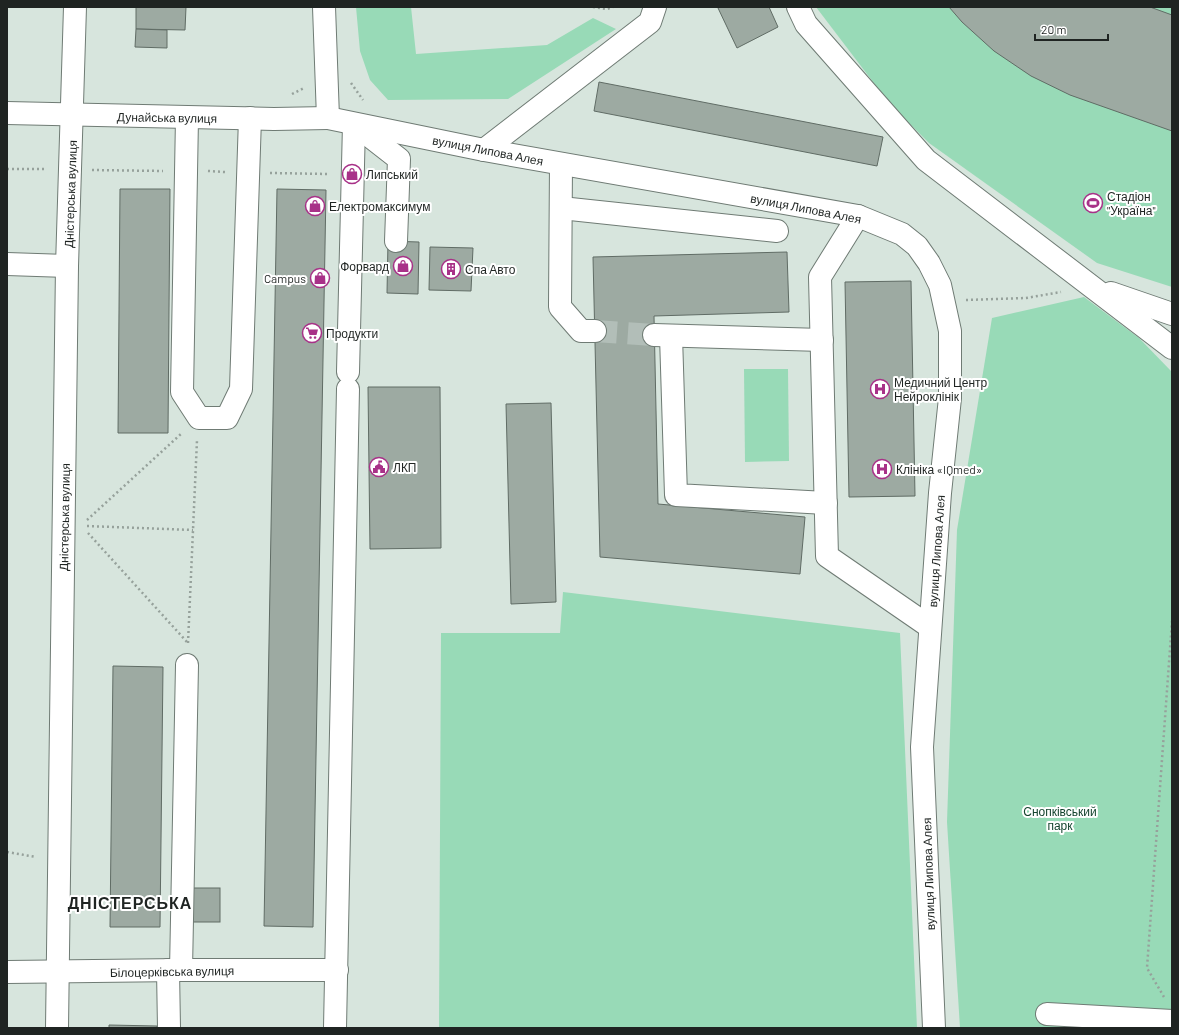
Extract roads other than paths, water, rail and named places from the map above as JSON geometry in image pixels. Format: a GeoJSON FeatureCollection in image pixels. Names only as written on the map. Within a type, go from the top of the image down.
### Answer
{"type":"FeatureCollection","features":[{"type":"Feature","properties":{"kind":"street","name":"Дністерська вулиця"},"geometry":{"type":"LineString","coordinates":[[57,1028],[67,266],[74,7]]}},
{"type":"Feature","properties":{"kind":"street"},"geometry":{"type":"LineString","coordinates":[[324,7],[328,118]]}},
{"type":"Feature","properties":{"kind":"street"},"geometry":{"type":"LineString","coordinates":[[484,150],[650,22],[655,7]]}},
{"type":"Feature","properties":{"kind":"street"},"geometry":{"type":"LineString","coordinates":[[798,7],[806,24],[926,160],[1172,348]]}},
{"type":"Feature","properties":{"kind":"street","name":"Дунайська вулиця"},"geometry":{"type":"LineString","coordinates":[[7,113],[72,116],[188,118],[328,118]]}},
{"type":"Feature","properties":{"kind":"street"},"geometry":{"type":"LineString","coordinates":[[188,118],[182,392],[199,418],[227,418],[241,388],[250,118]]}},
{"type":"Feature","properties":{"kind":"street","name":"вулиця Липова Алея"},"geometry":{"type":"LineString","coordinates":[[328,118],[484,150],[858,216],[902,234],[917,246],[929,263],[940,285],[950,331],[950,398],[940,493],[922,747],[934,1028]]}},
{"type":"Feature","properties":{"kind":"street"},"geometry":{"type":"LineString","coordinates":[[335,1028],[354,124]]}},
{"type":"Feature","properties":{"kind":"street"},"geometry":{"type":"LineString","coordinates":[[354,124],[399,159],[396,241]]}},
{"type":"Feature","properties":{"kind":"street"},"geometry":{"type":"LineString","coordinates":[[561,164],[560,307],[582,330],[595,331]]}},
{"type":"Feature","properties":{"kind":"street"},"geometry":{"type":"LineString","coordinates":[[561,208],[777,231]]}},
{"type":"Feature","properties":{"kind":"street"},"geometry":{"type":"LineString","coordinates":[[858,216],[820,277],[827,556],[930,627]]}},
{"type":"Feature","properties":{"kind":"street"},"geometry":{"type":"LineString","coordinates":[[7,264],[67,266]]}},
{"type":"Feature","properties":{"kind":"street"},"geometry":{"type":"LineString","coordinates":[[1093,287],[1172,314]]}},
{"type":"Feature","properties":{"kind":"street"},"geometry":{"type":"LineString","coordinates":[[822,340],[663,336],[676,495],[826,503]]}},
{"type":"Feature","properties":{"kind":"street"},"geometry":{"type":"LineString","coordinates":[[169,1028],[175,970],[187,665]]}},
{"type":"Feature","properties":{"kind":"street","name":"Білоцерківська вулиця"},"geometry":{"type":"LineString","coordinates":[[7,972],[58,973],[175,970],[337,970]]}},
{"type":"Feature","properties":{"kind":"street"},"geometry":{"type":"LineString","coordinates":[[1047,1014],[1172,1021]]}},
{"type":"Feature","properties":{"kind":"tunnel"},"geometry":{"type":"LineString","coordinates":[[595,331],[654,335]]}},
{"type":"Feature","properties":{"kind":"place","name":"Липський"},"geometry":{"type":"Point","coordinates":[352,174]}},
{"type":"Feature","properties":{"kind":"place","name":"Стадіон \"Україна\""},"geometry":{"type":"Point","coordinates":[1093,203]}},
{"type":"Feature","properties":{"kind":"place","name":"Електромаксимум"},"geometry":{"type":"Point","coordinates":[315,206]}},
{"type":"Feature","properties":{"kind":"place","name":"Форвард"},"geometry":{"type":"Point","coordinates":[403,266]}},
{"type":"Feature","properties":{"kind":"place","name":"Спа Авто"},"geometry":{"type":"Point","coordinates":[451,269]}},
{"type":"Feature","properties":{"kind":"place","name":"Campus"},"geometry":{"type":"Point","coordinates":[320,278]}},
{"type":"Feature","properties":{"kind":"place","name":"Продукти"},"geometry":{"type":"Point","coordinates":[312,333]}},
{"type":"Feature","properties":{"kind":"place","name":"Медичний Центр Нейроклінік"},"geometry":{"type":"Point","coordinates":[880,389]}},
{"type":"Feature","properties":{"kind":"place","name":"ЛКП"},"geometry":{"type":"Point","coordinates":[379,467]}},
{"type":"Feature","properties":{"kind":"place","name":"Клініка «IQmed»"},"geometry":{"type":"Point","coordinates":[882,469]}},
{"type":"Feature","properties":{"kind":"district","name":"ДНІСТЕРСЬКА"},"geometry":{"type":"Point","coordinates":[130,902]}},
{"type":"Feature","properties":{"kind":"park label","name":"Снопківський парк"},"geometry":{"type":"Point","coordinates":[1060,818]}}]}
